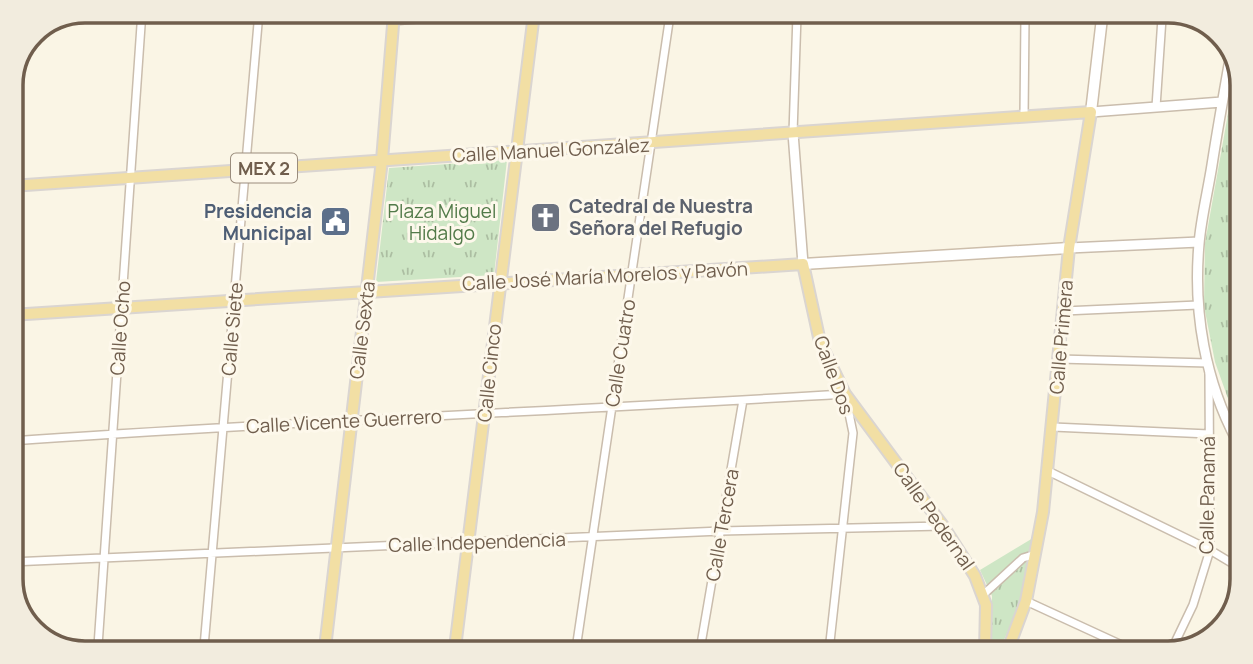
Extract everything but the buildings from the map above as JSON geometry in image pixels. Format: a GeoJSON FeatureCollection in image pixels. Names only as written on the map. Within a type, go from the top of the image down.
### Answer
{"type":"FeatureCollection","features":[{"type":"Feature","properties":{"kind":"main road","name":"Calle Sexta"},"geometry":{"type":"LineString","coordinates":[[326,641],[382,160],[393,23]]}},
{"type":"Feature","properties":{"kind":"main road","name":"Calle Cinco"},"geometry":{"type":"LineString","coordinates":[[456,641],[533,23]]}},
{"type":"Feature","properties":{"kind":"main road","name":"Calle Primera"},"geometry":{"type":"LineString","coordinates":[[1011,641],[1026,601],[1036,554],[1048,471],[1069,248],[1091,112],[1101,23]]}},
{"type":"Feature","properties":{"kind":"main road","name":"Calle Manuel González"},"geometry":{"type":"LineString","coordinates":[[23,185],[1091,112]]}},
{"type":"Feature","properties":{"kind":"main road","name":"Calle José María Morelos y Pavón"},"geometry":{"type":"LineString","coordinates":[[23,314],[367,290],[1069,248]]}},
{"type":"Feature","properties":{"kind":"main road","name":"Calle Dos"},"geometry":{"type":"LineString","coordinates":[[803,264],[820,342],[845,394]]}},
{"type":"Feature","properties":{"kind":"main road","name":"Calle Pedernal"},"geometry":{"type":"LineString","coordinates":[[845,394],[943,526],[975,576],[986,605],[985,641]]}},
{"type":"Feature","properties":{"kind":"street","name":"Calle Ocho"},"geometry":{"type":"LineString","coordinates":[[98,641],[141,23]]}},
{"type":"Feature","properties":{"kind":"street","name":"Calle Siete"},"geometry":{"type":"LineString","coordinates":[[205,641],[258,23]]}},
{"type":"Feature","properties":{"kind":"street","name":"Calle Cuatro"},"geometry":{"type":"LineString","coordinates":[[577,641],[669,23]]}},
{"type":"Feature","properties":{"kind":"street","name":"Calle Dos"},"geometry":{"type":"LineString","coordinates":[[797,23],[793,133],[803,264]]}},
{"type":"Feature","properties":{"kind":"street"},"geometry":{"type":"LineString","coordinates":[[1024,117],[1025,23]]}},
{"type":"Feature","properties":{"kind":"street"},"geometry":{"type":"LineString","coordinates":[[1156,107],[1162,23]]}},
{"type":"Feature","properties":{"kind":"street"},"geometry":{"type":"LineString","coordinates":[[1228,69],[1199,243],[1198,305],[1209,368],[1230,426]]}},
{"type":"Feature","properties":{"kind":"street"},"geometry":{"type":"LineString","coordinates":[[1091,112],[1222,102]]}},
{"type":"Feature","properties":{"kind":"street","name":"Calle José María Morelos y Pavón"},"geometry":{"type":"LineString","coordinates":[[1069,248],[1199,243]]}},
{"type":"Feature","properties":{"kind":"street"},"geometry":{"type":"LineString","coordinates":[[1064,311],[1198,305]]}},
{"type":"Feature","properties":{"kind":"street"},"geometry":{"type":"LineString","coordinates":[[1059,359],[1209,368]]}},
{"type":"Feature","properties":{"kind":"street","name":"Calle Panamá"},"geometry":{"type":"LineString","coordinates":[[1176,641],[1192,605],[1210,550],[1209,368]]}},
{"type":"Feature","properties":{"kind":"street","name":"Calle Dos"},"geometry":{"type":"LineString","coordinates":[[830,641],[853,433],[845,394]]}},
{"type":"Feature","properties":{"kind":"street","name":"Calle Vicente Guerrero"},"geometry":{"type":"LineString","coordinates":[[23,440],[845,394]]}},
{"type":"Feature","properties":{"kind":"street","name":"Calle Tercera"},"geometry":{"type":"LineString","coordinates":[[702,641],[743,400]]}},
{"type":"Feature","properties":{"kind":"street"},"geometry":{"type":"LineString","coordinates":[[1052,427],[1209,434]]}},
{"type":"Feature","properties":{"kind":"street"},"geometry":{"type":"LineString","coordinates":[[1048,471],[1230,562]]}},
{"type":"Feature","properties":{"kind":"street","name":"Calle Independencia"},"geometry":{"type":"LineString","coordinates":[[23,561],[721,530],[943,526]]}},
{"type":"Feature","properties":{"kind":"street"},"geometry":{"type":"LineString","coordinates":[[984,594],[1023,558],[1036,554]]}},
{"type":"Feature","properties":{"kind":"street"},"geometry":{"type":"LineString","coordinates":[[1026,601],[1113,641]]}},
{"type":"Feature","properties":{"kind":"green space"},"geometry":{"type":"Polygon","coordinates":[[[1230,102],[1230,404],[1215,362],[1204,306],[1205,243],[1230,102]]]}},
{"type":"Feature","properties":{"kind":"green space","name":"Plaza Miguel Hidalgo"},"geometry":{"type":"Polygon","coordinates":[[[507,160],[494,275],[376,282],[389,168],[507,160]]]}},
{"type":"Feature","properties":{"kind":"green space"},"geometry":{"type":"Polygon","coordinates":[[[1033,538],[1021,602],[1003,641],[991,641],[992,596],[980,570],[1033,538]]]}},
{"type":"Feature","properties":{"kind":"place","name":"Catedral de Nuestra Señora del Refugio"},"geometry":{"type":"Point","coordinates":[546,217]}},
{"type":"Feature","properties":{"kind":"place","name":"Presidencia Municipal"},"geometry":{"type":"Point","coordinates":[335,222]}}]}
